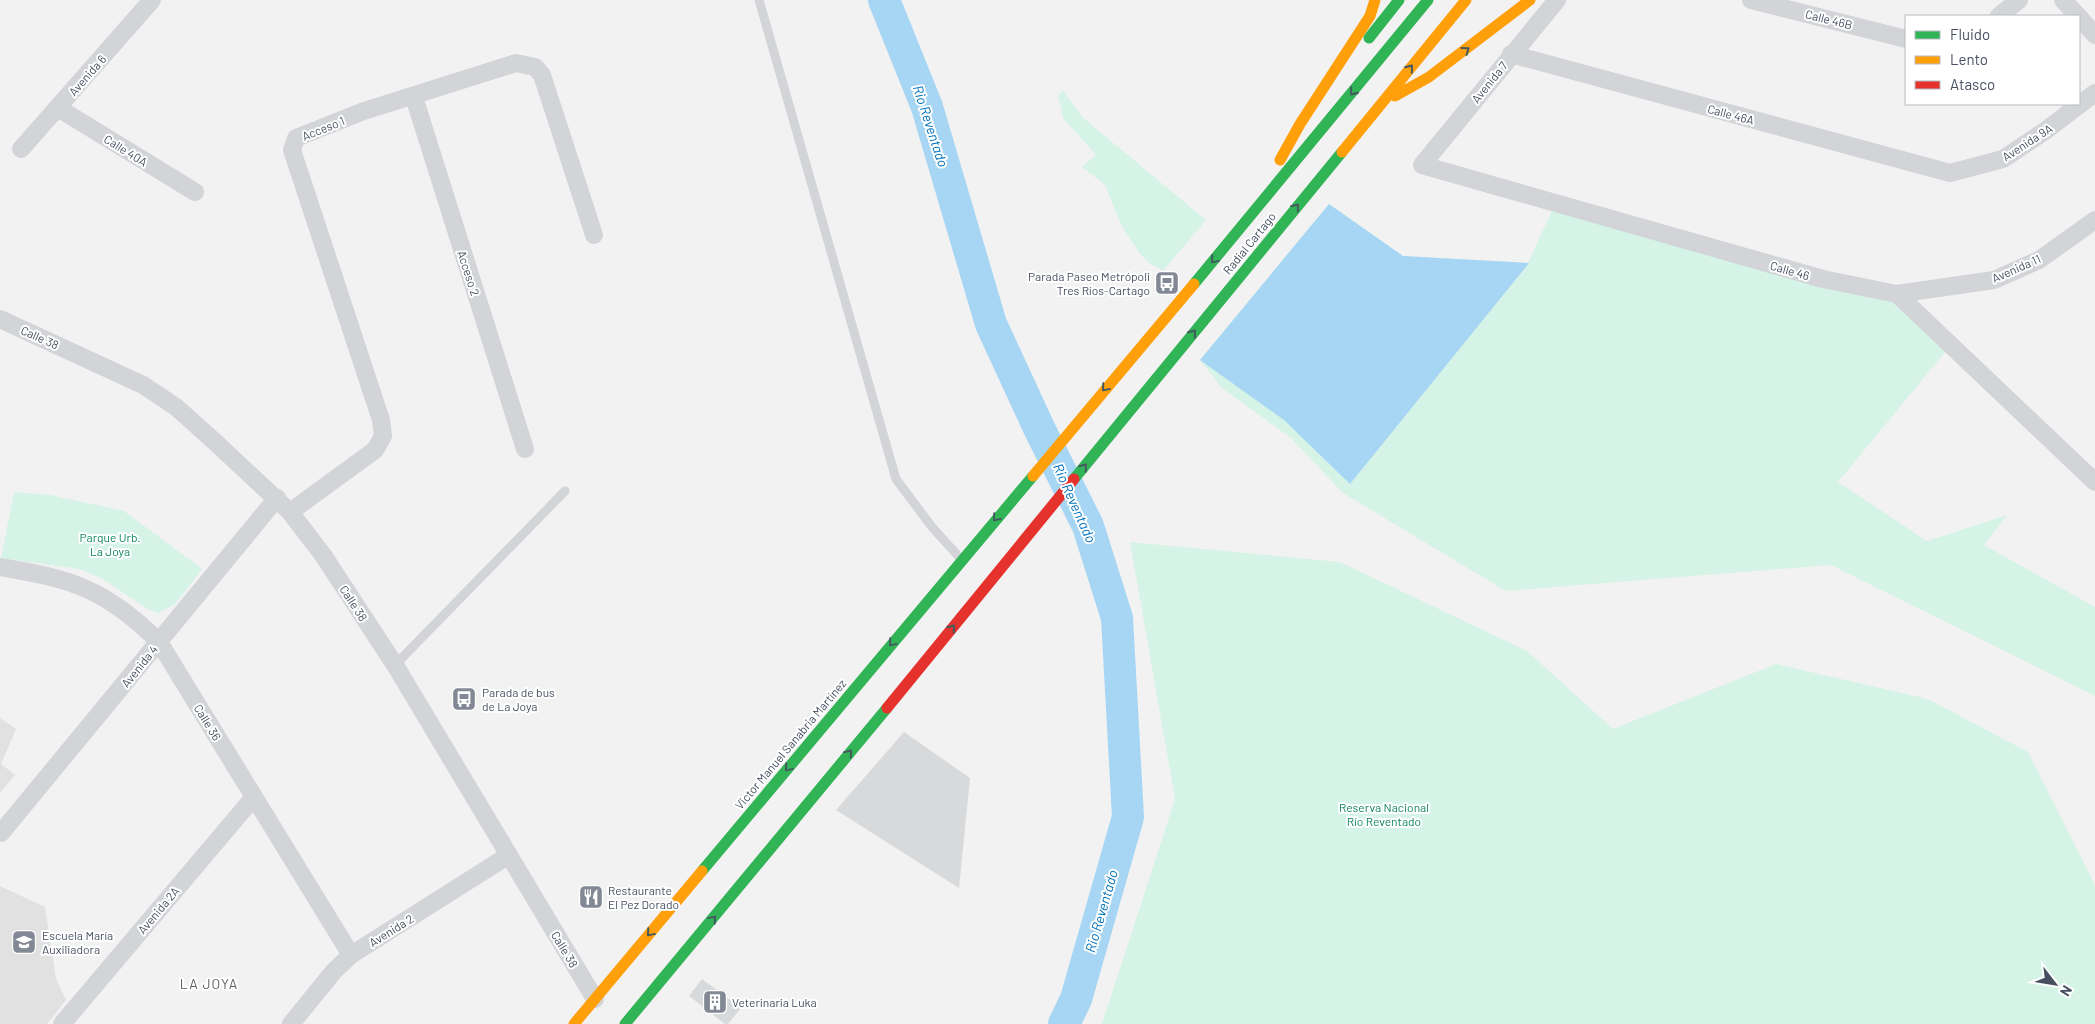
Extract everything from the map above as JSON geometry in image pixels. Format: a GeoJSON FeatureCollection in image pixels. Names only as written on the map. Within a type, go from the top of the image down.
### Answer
{"type":"FeatureCollection","features":[{"type":"Feature","properties":{"kind":"main road"},"geometry":{"type":"LineString","coordinates":[[1245,223],[1300,124],[1370,16],[1375,0]]}},
{"type":"Feature","properties":{"kind":"main road"},"geometry":{"type":"LineString","coordinates":[[1300,124],[1399,0]]}},
{"type":"Feature","properties":{"kind":"main road","name":"Radial Cartago"},"geometry":{"type":"LineString","coordinates":[[1027,481],[1245,223],[1428,0]]}},
{"type":"Feature","properties":{"kind":"main road","name":"Radial Cartago"},"geometry":{"type":"LineString","coordinates":[[764,858],[1466,0]]}},
{"type":"Feature","properties":{"kind":"main road"},"geometry":{"type":"LineString","coordinates":[[1381,104],[1429,77],[1492,31],[1530,0]]}},
{"type":"Feature","properties":{"kind":"main road","name":"Victor Manuel Sanabria Martínez"},"geometry":{"type":"LineString","coordinates":[[574,1024],[1027,481]]}},
{"type":"Feature","properties":{"kind":"main road"},"geometry":{"type":"LineString","coordinates":[[820,728],[826,736],[824,744]]}},
{"type":"Feature","properties":{"kind":"main road"},"geometry":{"type":"LineString","coordinates":[[625,1024],[764,858],[760,844]]}},
{"type":"Feature","properties":{"kind":"street","name":"Avenida 6"},"geometry":{"type":"LineString","coordinates":[[21,149],[152,0]]}},
{"type":"Feature","properties":{"kind":"street","name":"Avenida 7"},"geometry":{"type":"LineString","coordinates":[[1422,165],[1557,0]]}},
{"type":"Feature","properties":{"kind":"street","name":"Calle 46B"},"geometry":{"type":"LineString","coordinates":[[1751,0],[1905,39]]}},
{"type":"Feature","properties":{"kind":"street"},"geometry":{"type":"LineString","coordinates":[[2000,15],[2019,0]]}},
{"type":"Feature","properties":{"kind":"street"},"geometry":{"type":"LineString","coordinates":[[2063,0],[2076,15]]}},
{"type":"Feature","properties":{"kind":"street"},"geometry":{"type":"LineString","coordinates":[[2080,19],[2095,35]]}},
{"type":"Feature","properties":{"kind":"street","name":"Calle 46A"},"geometry":{"type":"LineString","coordinates":[[1511,54],[1950,173]]}},
{"type":"Feature","properties":{"kind":"street","name":"Acceso 1"},"geometry":{"type":"LineString","coordinates":[[290,512],[375,450],[383,436],[381,420],[292,150],[296,138],[364,111],[516,63],[535,67],[542,75],[594,235]]}},
{"type":"Feature","properties":{"kind":"street","name":"Avenida 9A"},"geometry":{"type":"LineString","coordinates":[[2080,104],[2095,92]]}},
{"type":"Feature","properties":{"kind":"street","name":"Acceso 2"},"geometry":{"type":"LineString","coordinates":[[414,96],[525,449]]}},
{"type":"Feature","properties":{"kind":"street","name":"Avenida 9A"},"geometry":{"type":"LineString","coordinates":[[1950,173],[2003,159],[2046,131],[2079,105]]}},
{"type":"Feature","properties":{"kind":"street","name":"Calle 40A"},"geometry":{"type":"LineString","coordinates":[[58,108],[195,192]]}},
{"type":"Feature","properties":{"kind":"street","name":"Calle 46"},"geometry":{"type":"LineString","coordinates":[[1422,165],[1823,279],[1897,294]]}},
{"type":"Feature","properties":{"kind":"street","name":"Avenida 11"},"geometry":{"type":"LineString","coordinates":[[1897,294],[1994,280],[2039,260],[2095,220]]}},
{"type":"Feature","properties":{"kind":"street"},"geometry":{"type":"LineString","coordinates":[[1897,294],[2095,482]]}},
{"type":"Feature","properties":{"kind":"street","name":"Calle 38"},"geometry":{"type":"LineString","coordinates":[[0,319],[144,385],[182,413],[277,498],[290,512],[323,555],[395,665],[595,998]]}},
{"type":"Feature","properties":{"kind":"street","name":"Avenida 4"},"geometry":{"type":"LineString","coordinates":[[1,833],[277,498]]}},
{"type":"Feature","properties":{"kind":"street","name":"Calle 36"},"geometry":{"type":"LineString","coordinates":[[0,567],[48,575],[84,587],[112,602],[141,624],[159,642],[351,955]]}},
{"type":"Feature","properties":{"kind":"street","name":"Avenida 2A"},"geometry":{"type":"LineString","coordinates":[[62,1024],[254,797]]}},
{"type":"Feature","properties":{"kind":"street","name":"Avenida 2"},"geometry":{"type":"LineString","coordinates":[[291,1024],[334,972],[351,955],[509,855]]}},
{"type":"Feature","properties":{"kind":"lane"},"geometry":{"type":"LineString","coordinates":[[759,0],[896,479],[932,527],[961,560]]}},
{"type":"Feature","properties":{"kind":"lane"},"geometry":{"type":"LineString","coordinates":[[395,665],[565,491]]}},
{"type":"Feature","properties":{"kind":"shaded area"},"geometry":{"type":"Polygon","coordinates":[[[0,718],[16,729],[1,764],[15,775],[0,793],[0,718]]]}},
{"type":"Feature","properties":{"kind":"shaded area","name":"Escuela María Auxiliadora"},"geometry":{"type":"Polygon","coordinates":[[[0,886],[45,907],[56,979],[66,1000],[47,1024],[0,1024],[0,886]]]}},
{"type":"Feature","properties":{"kind":"green space"},"geometry":{"type":"Polygon","coordinates":[[[1063,91],[1082,117],[1206,220],[1163,271],[1149,263],[1140,254],[1121,225],[1105,185],[1082,167],[1096,155],[1063,118],[1058,95],[1063,91]]]}},
{"type":"Feature","properties":{"kind":"green space"},"geometry":{"type":"Polygon","coordinates":[[[1329,204],[1403,256],[1528,263],[1555,204],[1897,294],[1950,346],[1838,482],[1927,541],[2007,515],[1984,545],[2095,607],[2095,696],[1831,565],[1506,591],[1343,493],[1291,438],[1222,388],[1200,360],[1329,204]]]}},
{"type":"Feature","properties":{"kind":"green space","name":"Parque Urb. La Joya"},"geometry":{"type":"Polygon","coordinates":[[[14,492],[50,495],[124,511],[202,569],[175,604],[159,613],[151,611],[99,577],[79,569],[1,558],[14,492]]]}},
{"type":"Feature","properties":{"kind":"green space","name":"Reserva Nacional Río Reventado"},"geometry":{"type":"Polygon","coordinates":[[[1130,542],[1340,562],[1527,651],[1613,729],[1776,664],[1928,699],[2028,752],[2095,885],[2095,1024],[1102,1024],[1175,799],[1130,542]]]}},
{"type":"Feature","properties":{"kind":"water"},"geometry":{"type":"Polygon","coordinates":[[[1329,204],[1403,256],[1529,263],[1350,484],[1284,420],[1200,360],[1329,204]]]}},
{"type":"Feature","properties":{"kind":"building"},"geometry":{"type":"Polygon","coordinates":[[[904,732],[970,778],[959,888],[836,810],[904,732]]]}},
{"type":"Feature","properties":{"kind":"building","name":"Veterinaria Luka"},"geometry":{"type":"Polygon","coordinates":[[[702,979],[741,1008],[728,1024],[725,1024],[689,996],[702,979]]]}},
{"type":"Feature","properties":{"kind":"waterway","name":"Rio Reventado"},"geometry":{"type":"LineString","coordinates":[[884,0],[927,107],[991,324],[1039,428],[1088,526],[1117,618],[1128,817],[1076,999],[1064,1024]]}},
{"type":"Feature","properties":{"kind":"traffic: fast"},"geometry":{"type":"LineString","coordinates":[[1369,38],[1399,0]]}},
{"type":"Feature","properties":{"kind":"traffic: fast"},"geometry":{"type":"LineString","coordinates":[[1194,284],[1428,0]]}},
{"type":"Feature","properties":{"kind":"traffic: fast"},"geometry":{"type":"LineString","coordinates":[[1074,479],[1342,152]]}},
{"type":"Feature","properties":{"kind":"traffic: fast"},"geometry":{"type":"LineString","coordinates":[[702,871],[1033,476]]}},
{"type":"Feature","properties":{"kind":"traffic: fast"},"geometry":{"type":"LineString","coordinates":[[625,1024],[887,708]]}},
{"type":"Feature","properties":{"kind":"traffic: slow"},"geometry":{"type":"LineString","coordinates":[[1280,160],[1300,124],[1370,16],[1375,0]]}},
{"type":"Feature","properties":{"kind":"traffic: slow"},"geometry":{"type":"LineString","coordinates":[[1342,152],[1466,0]]}},
{"type":"Feature","properties":{"kind":"traffic: slow"},"geometry":{"type":"LineString","coordinates":[[1395,96],[1429,77],[1530,0]]}},
{"type":"Feature","properties":{"kind":"traffic: slow"},"geometry":{"type":"LineString","coordinates":[[1033,476],[1194,284]]}},
{"type":"Feature","properties":{"kind":"traffic: slow"},"geometry":{"type":"LineString","coordinates":[[574,1024],[702,871]]}},
{"type":"Feature","properties":{"kind":"traffic: jam"},"geometry":{"type":"LineString","coordinates":[[887,708],[1074,479]]}},
{"type":"Feature","properties":{"kind":"place","name":"Parada Paseo Metrópoli Tres Ríos-Cartago"},"geometry":{"type":"Point","coordinates":[1167,283]}},
{"type":"Feature","properties":{"kind":"place","name":"Parada de bus de La Joya"},"geometry":{"type":"Point","coordinates":[464,699]}},
{"type":"Feature","properties":{"kind":"place","name":"Restaurante El Pez Dorado"},"geometry":{"type":"Point","coordinates":[591,897]}},
{"type":"Feature","properties":{"kind":"place","name":"Escuela María Auxiliadora"},"geometry":{"type":"Point","coordinates":[24,942]}},
{"type":"Feature","properties":{"kind":"place","name":"Veterinaria Luka"},"geometry":{"type":"Point","coordinates":[715,1002]}},
{"type":"Feature","properties":{"kind":"district","name":"LA JOYA"},"geometry":{"type":"Point","coordinates":[209,983]}}]}
